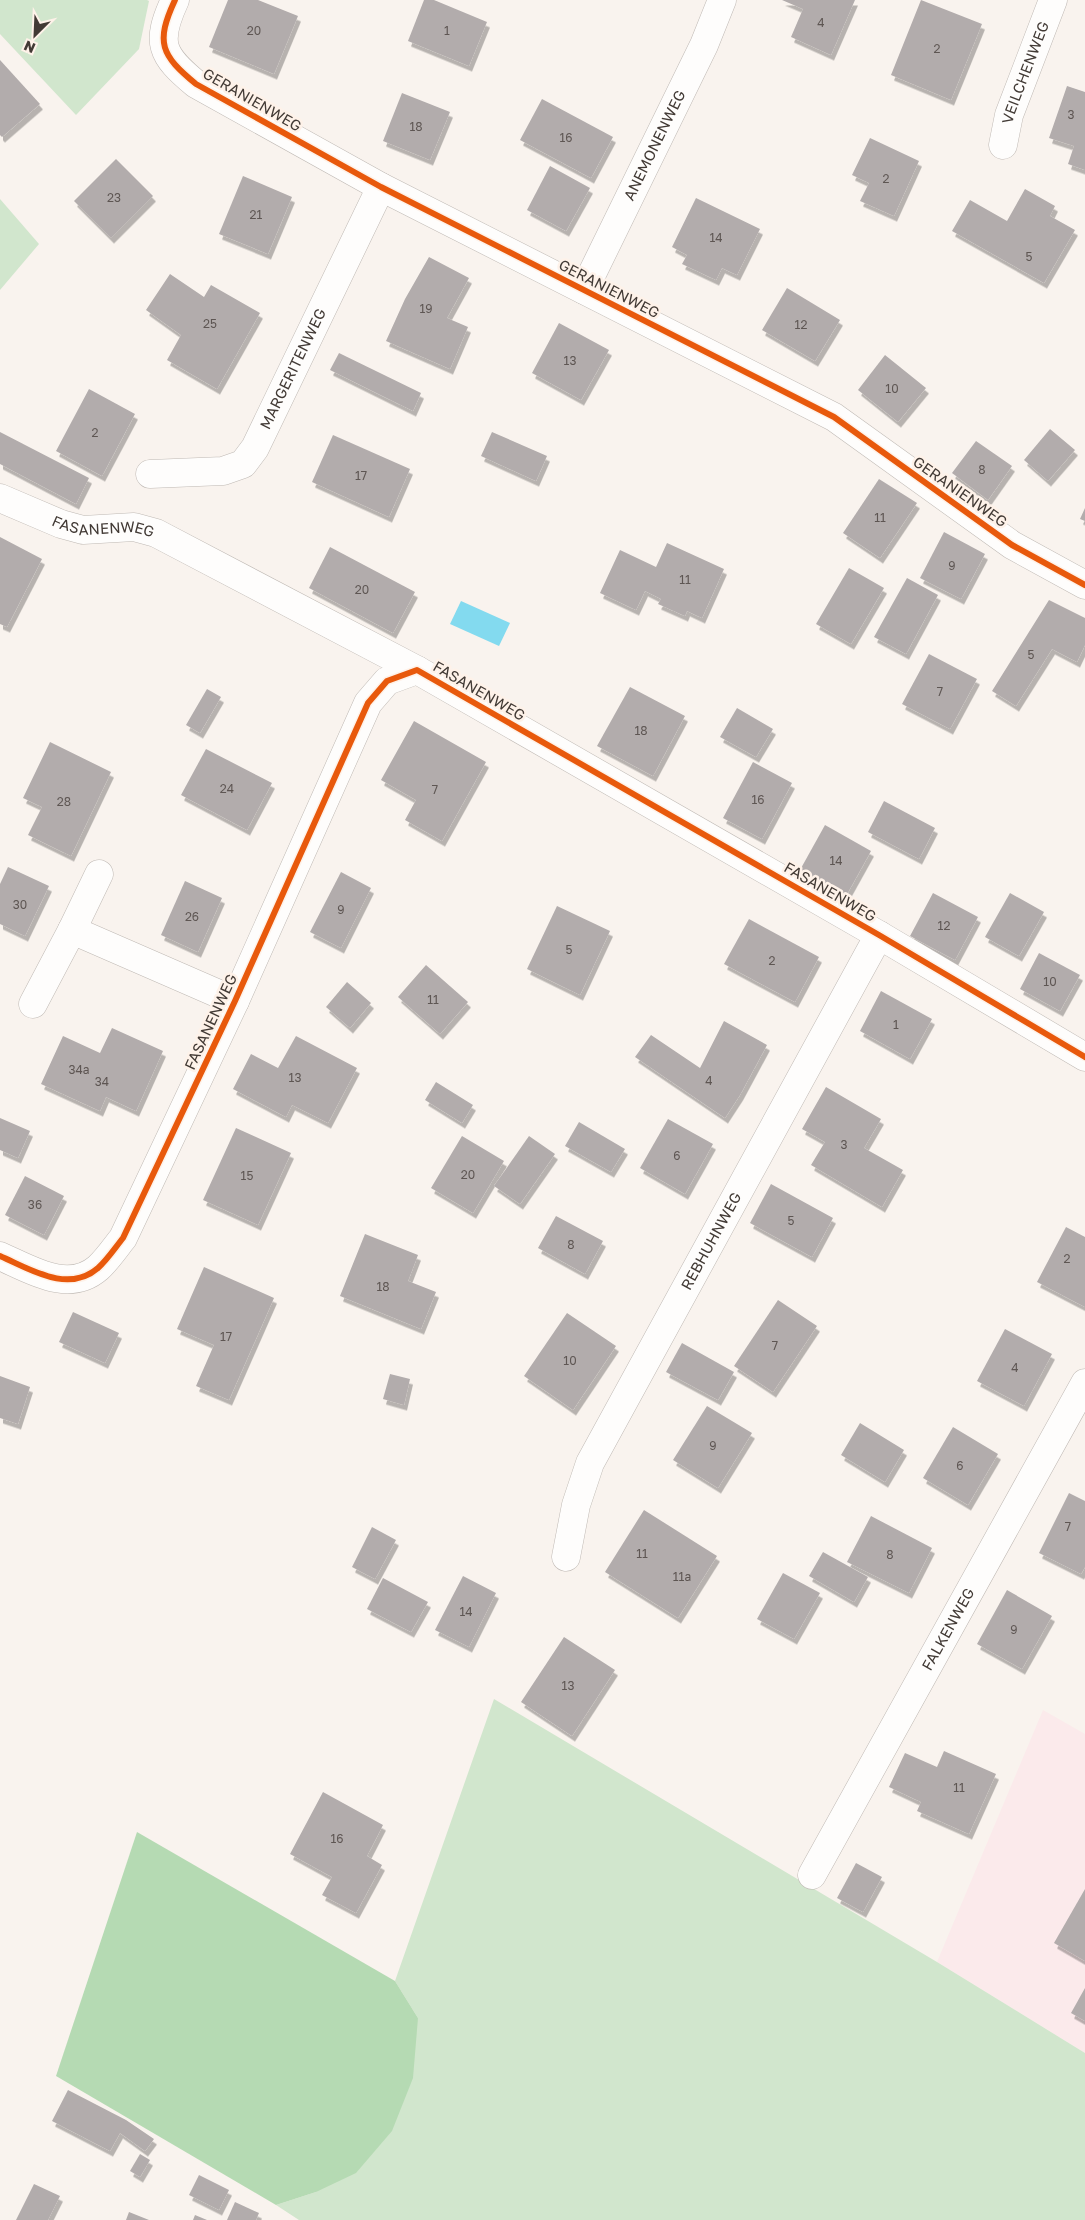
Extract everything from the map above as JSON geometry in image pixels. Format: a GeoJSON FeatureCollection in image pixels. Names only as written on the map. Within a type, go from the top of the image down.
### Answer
{"type":"FeatureCollection","features":[{"type":"Feature","properties":{"kind":"street","name":"GERANIENWEG"},"geometry":{"type":"LineString","coordinates":[[175,0],[167,17],[162,44],[174,65],[196,84],[381,187],[834,418],[1012,545],[1085,584]]}},
{"type":"Feature","properties":{"kind":"street","name":"ANEMONENWEG"},"geometry":{"type":"LineString","coordinates":[[584,290],[704,45],[722,0]]}},
{"type":"Feature","properties":{"kind":"street","name":"VEILCHENWEG"},"geometry":{"type":"LineString","coordinates":[[1003,145],[1009,115],[1052,0]]}},
{"type":"Feature","properties":{"kind":"street","name":"MARGERITENWEG"},"geometry":{"type":"LineString","coordinates":[[150,474],[222,471],[242,464],[254,448],[381,187]]}},
{"type":"Feature","properties":{"kind":"street","name":"FASANENWEG"},"geometry":{"type":"LineString","coordinates":[[0,498],[61,524],[83,530],[134,528],[156,533],[417,670],[880,935],[1085,1057]]}},
{"type":"Feature","properties":{"kind":"street","name":"FASANENWEG"},"geometry":{"type":"LineString","coordinates":[[0,1256],[50,1278],[75,1280],[97,1269],[123,1238],[235,1001],[368,703],[387,681],[417,670]]}},
{"type":"Feature","properties":{"kind":"street"},"geometry":{"type":"LineString","coordinates":[[33,1004],[99,874]]}},
{"type":"Feature","properties":{"kind":"street"},"geometry":{"type":"LineString","coordinates":[[72,930],[235,1001]]}},
{"type":"Feature","properties":{"kind":"street","name":"REBHUHNWEG"},"geometry":{"type":"LineString","coordinates":[[566,1557],[576,1505],[590,1463],[880,935]]}},
{"type":"Feature","properties":{"kind":"street","name":"FALKENWEG"},"geometry":{"type":"LineString","coordinates":[[812,1875],[1085,1383]]}},
{"type":"Feature","properties":{"kind":"shaded area"},"geometry":{"type":"Polygon","coordinates":[[[1043,1710],[1085,1734],[1085,2053],[937,1962],[1043,1710]]]}},
{"type":"Feature","properties":{"kind":"green space"},"geometry":{"type":"Polygon","coordinates":[[[0,0],[149,1],[139,49],[76,115],[0,34],[0,0]]]}},
{"type":"Feature","properties":{"kind":"green space"},"geometry":{"type":"Polygon","coordinates":[[[0,199],[39,244],[0,290],[0,199]]]}},
{"type":"Feature","properties":{"kind":"green space"},"geometry":{"type":"Polygon","coordinates":[[[494,1699],[937,1962],[1085,2053],[1085,2220],[299,2220],[276,2205],[316,2192],[418,2018],[395,1981],[494,1699]]]}},
{"type":"Feature","properties":{"kind":"green space"},"geometry":{"type":"Polygon","coordinates":[[[137,1832],[395,1981],[418,2018],[413,2078],[392,2131],[356,2173],[316,2192],[276,2205],[56,2076],[137,1832]]]}},
{"type":"Feature","properties":{"kind":"water"},"geometry":{"type":"Polygon","coordinates":[[[461,601],[510,623],[499,646],[450,624],[461,601]]]}},
{"type":"Feature","properties":{"kind":"building"},"geometry":{"type":"Polygon","coordinates":[[[228,0],[258,0],[298,16],[274,74],[209,47],[228,0]]]}},
{"type":"Feature","properties":{"kind":"building"},"geometry":{"type":"Polygon","coordinates":[[[424,0],[434,0],[487,22],[469,66],[408,41],[424,0]]]}},
{"type":"Feature","properties":{"kind":"building"},"geometry":{"type":"Polygon","coordinates":[[[782,0],[855,0],[831,55],[791,37],[803,9],[782,0]]]}},
{"type":"Feature","properties":{"kind":"building"},"geometry":{"type":"Polygon","coordinates":[[[921,0],[982,24],[951,100],[891,75],[921,0]]]}},
{"type":"Feature","properties":{"kind":"building"},"geometry":{"type":"Polygon","coordinates":[[[0,60],[40,104],[2,137],[0,135],[0,60]]]}},
{"type":"Feature","properties":{"kind":"building"},"geometry":{"type":"Polygon","coordinates":[[[1067,86],[1085,92],[1085,170],[1068,164],[1074,146],[1049,138],[1067,86]]]}},
{"type":"Feature","properties":{"kind":"building"},"geometry":{"type":"Polygon","coordinates":[[[402,93],[450,112],[430,160],[383,141],[402,93]]]}},
{"type":"Feature","properties":{"kind":"building"},"geometry":{"type":"Polygon","coordinates":[[[542,99],[613,137],[591,178],[520,140],[542,99]]]}},
{"type":"Feature","properties":{"kind":"building"},"geometry":{"type":"Polygon","coordinates":[[[870,138],[919,161],[894,216],[860,201],[869,183],[852,175],[870,138]]]}},
{"type":"Feature","properties":{"kind":"building"},"geometry":{"type":"Polygon","coordinates":[[[116,159],[153,196],[111,238],[74,201],[116,159]]]}},
{"type":"Feature","properties":{"kind":"building"},"geometry":{"type":"Polygon","coordinates":[[[550,166],[590,188],[566,231],[527,210],[550,166]]]}},
{"type":"Feature","properties":{"kind":"building"},"geometry":{"type":"Polygon","coordinates":[[[243,176],[292,197],[268,254],[219,234],[243,176]]]}},
{"type":"Feature","properties":{"kind":"building"},"geometry":{"type":"Polygon","coordinates":[[[1025,189],[1055,206],[1050,216],[1075,230],[1044,283],[952,231],[970,200],[1007,221],[1025,189]]]}},
{"type":"Feature","properties":{"kind":"building"},"geometry":{"type":"Polygon","coordinates":[[[696,198],[760,229],[737,275],[722,268],[716,280],[682,264],[687,255],[672,247],[696,198]]]}},
{"type":"Feature","properties":{"kind":"building"},"geometry":{"type":"Polygon","coordinates":[[[429,257],[469,278],[447,318],[468,327],[450,369],[386,341],[405,299],[429,257]]]}},
{"type":"Feature","properties":{"kind":"building"},"geometry":{"type":"Polygon","coordinates":[[[170,274],[204,297],[211,285],[260,313],[217,389],[167,360],[181,335],[146,310],[170,274]]]}},
{"type":"Feature","properties":{"kind":"building"},"geometry":{"type":"Polygon","coordinates":[[[787,288],[840,320],[815,361],[762,330],[787,288]]]}},
{"type":"Feature","properties":{"kind":"building"},"geometry":{"type":"Polygon","coordinates":[[[559,323],[609,350],[581,400],[532,373],[559,323]]]}},
{"type":"Feature","properties":{"kind":"building"},"geometry":{"type":"Polygon","coordinates":[[[339,353],[421,393],[413,411],[330,370],[339,353]]]}},
{"type":"Feature","properties":{"kind":"building"},"geometry":{"type":"Polygon","coordinates":[[[885,355],[926,388],[898,422],[858,390],[885,355]]]}},
{"type":"Feature","properties":{"kind":"building"},"geometry":{"type":"Polygon","coordinates":[[[89,389],[135,414],[102,476],[56,451],[89,389]]]}},
{"type":"Feature","properties":{"kind":"building"},"geometry":{"type":"Polygon","coordinates":[[[1050,429],[1075,450],[1048,481],[1024,460],[1050,429]]]}},
{"type":"Feature","properties":{"kind":"building"},"geometry":{"type":"Polygon","coordinates":[[[0,432],[89,478],[76,504],[0,464],[0,432]]]}},
{"type":"Feature","properties":{"kind":"building"},"geometry":{"type":"Polygon","coordinates":[[[492,432],[547,456],[536,481],[481,456],[492,432]]]}},
{"type":"Feature","properties":{"kind":"building"},"geometry":{"type":"Polygon","coordinates":[[[333,435],[410,469],[389,517],[312,482],[333,435]]]}},
{"type":"Feature","properties":{"kind":"building"},"geometry":{"type":"Polygon","coordinates":[[[976,441],[1012,466],[988,500],[952,473],[976,441]]]}},
{"type":"Feature","properties":{"kind":"building"},"geometry":{"type":"Polygon","coordinates":[[[879,479],[917,503],[880,558],[843,533],[879,479]]]}},
{"type":"Feature","properties":{"kind":"building"},"geometry":{"type":"Polygon","coordinates":[[[1085,508],[1085,521],[1080,519],[1085,508]]]}},
{"type":"Feature","properties":{"kind":"building"},"geometry":{"type":"Polygon","coordinates":[[[944,532],[985,554],[961,599],[920,578],[944,532]]]}},
{"type":"Feature","properties":{"kind":"building"},"geometry":{"type":"Polygon","coordinates":[[[0,537],[42,559],[7,627],[0,624],[0,537]]]}},
{"type":"Feature","properties":{"kind":"building"},"geometry":{"type":"Polygon","coordinates":[[[667,543],[724,569],[702,618],[687,611],[685,616],[658,604],[661,599],[645,591],[636,610],[600,593],[620,550],[656,567],[667,543]]]}},
{"type":"Feature","properties":{"kind":"building"},"geometry":{"type":"Polygon","coordinates":[[[330,547],[415,592],[393,633],[309,588],[330,547]]]}},
{"type":"Feature","properties":{"kind":"building"},"geometry":{"type":"Polygon","coordinates":[[[849,568],[884,588],[851,644],[816,624],[849,568]]]}},
{"type":"Feature","properties":{"kind":"building"},"geometry":{"type":"Polygon","coordinates":[[[907,578],[938,595],[906,654],[874,637],[907,578]]]}},
{"type":"Feature","properties":{"kind":"building"},"geometry":{"type":"Polygon","coordinates":[[[1049,600],[1085,618],[1085,645],[1077,662],[1052,649],[1016,706],[992,691],[1049,600]]]}},
{"type":"Feature","properties":{"kind":"building"},"geometry":{"type":"Polygon","coordinates":[[[929,654],[977,679],[950,729],[902,704],[929,654]]]}},
{"type":"Feature","properties":{"kind":"building"},"geometry":{"type":"Polygon","coordinates":[[[630,687],[685,716],[653,776],[597,746],[630,687]]]}},
{"type":"Feature","properties":{"kind":"building"},"geometry":{"type":"Polygon","coordinates":[[[207,689],[221,697],[200,733],[186,725],[207,689]]]}},
{"type":"Feature","properties":{"kind":"building"},"geometry":{"type":"Polygon","coordinates":[[[737,708],[773,729],[756,757],[720,737],[737,708]]]}},
{"type":"Feature","properties":{"kind":"building"},"geometry":{"type":"Polygon","coordinates":[[[414,721],[486,762],[442,841],[405,820],[416,800],[381,780],[414,721]]]}},
{"type":"Feature","properties":{"kind":"building"},"geometry":{"type":"Polygon","coordinates":[[[50,742],[111,772],[71,856],[28,835],[42,807],[23,798],[50,742]]]}},
{"type":"Feature","properties":{"kind":"building"},"geometry":{"type":"Polygon","coordinates":[[[206,749],[272,783],[247,830],[181,795],[206,749]]]}},
{"type":"Feature","properties":{"kind":"building"},"geometry":{"type":"Polygon","coordinates":[[[753,762],[792,783],[762,839],[723,818],[753,762]]]}},
{"type":"Feature","properties":{"kind":"building"},"geometry":{"type":"Polygon","coordinates":[[[884,801],[935,828],[919,859],[868,832],[884,801]]]}},
{"type":"Feature","properties":{"kind":"building"},"geometry":{"type":"Polygon","coordinates":[[[825,825],[871,851],[846,896],[800,870],[825,825]]]}},
{"type":"Feature","properties":{"kind":"building"},"geometry":{"type":"Polygon","coordinates":[[[8,867],[49,886],[25,936],[0,924],[0,884],[8,867]]]}},
{"type":"Feature","properties":{"kind":"building"},"geometry":{"type":"Polygon","coordinates":[[[341,872],[371,888],[341,948],[310,932],[341,872]]]}},
{"type":"Feature","properties":{"kind":"building"},"geometry":{"type":"Polygon","coordinates":[[[185,881],[222,898],[198,952],[161,935],[185,881]]]}},
{"type":"Feature","properties":{"kind":"building"},"geometry":{"type":"Polygon","coordinates":[[[933,893],[978,917],[955,960],[910,936],[933,893]]]}},
{"type":"Feature","properties":{"kind":"building"},"geometry":{"type":"Polygon","coordinates":[[[1010,893],[1044,912],[1019,956],[985,937],[1010,893]]]}},
{"type":"Feature","properties":{"kind":"building"},"geometry":{"type":"Polygon","coordinates":[[[557,906],[610,931],[580,995],[527,969],[557,906]]]}},
{"type":"Feature","properties":{"kind":"building"},"geometry":{"type":"Polygon","coordinates":[[[749,919],[819,957],[795,1002],[724,964],[749,919]]]}},
{"type":"Feature","properties":{"kind":"building"},"geometry":{"type":"Polygon","coordinates":[[[1039,953],[1080,975],[1060,1011],[1020,989],[1039,953]]]}},
{"type":"Feature","properties":{"kind":"building"},"geometry":{"type":"Polygon","coordinates":[[[426,965],[468,1002],[440,1034],[398,997],[426,965]]]}},
{"type":"Feature","properties":{"kind":"building"},"geometry":{"type":"Polygon","coordinates":[[[347,982],[371,1003],[350,1028],[326,1007],[347,982]]]}},
{"type":"Feature","properties":{"kind":"building"},"geometry":{"type":"Polygon","coordinates":[[[881,991],[932,1019],[910,1059],[860,1031],[881,991]]]}},
{"type":"Feature","properties":{"kind":"building"},"geometry":{"type":"Polygon","coordinates":[[[724,1021],[767,1045],[740,1095],[725,1118],[635,1057],[651,1035],[700,1068],[724,1021]]]}},
{"type":"Feature","properties":{"kind":"building"},"geometry":{"type":"Polygon","coordinates":[[[112,1028],[163,1051],[136,1111],[106,1097],[100,1111],[41,1084],[63,1036],[100,1053],[112,1028]]]}},
{"type":"Feature","properties":{"kind":"building"},"geometry":{"type":"Polygon","coordinates":[[[296,1036],[357,1068],[328,1123],[292,1105],[286,1117],[233,1089],[251,1054],[278,1068],[296,1036]]]}},
{"type":"Feature","properties":{"kind":"building"},"geometry":{"type":"Polygon","coordinates":[[[436,1082],[473,1105],[462,1123],[425,1100],[436,1082]]]}},
{"type":"Feature","properties":{"kind":"building"},"geometry":{"type":"Polygon","coordinates":[[[826,1087],[881,1119],[864,1148],[903,1170],[882,1207],[811,1165],[825,1142],[802,1129],[826,1087]]]}},
{"type":"Feature","properties":{"kind":"building"},"geometry":{"type":"Polygon","coordinates":[[[0,1118],[30,1131],[18,1158],[0,1150],[0,1118]]]}},
{"type":"Feature","properties":{"kind":"building"},"geometry":{"type":"Polygon","coordinates":[[[668,1119],[713,1144],[685,1194],[640,1168],[668,1119]]]}},
{"type":"Feature","properties":{"kind":"building"},"geometry":{"type":"Polygon","coordinates":[[[579,1122],[625,1149],[611,1172],[565,1146],[579,1122]]]}},
{"type":"Feature","properties":{"kind":"building"},"geometry":{"type":"Polygon","coordinates":[[[236,1128],[291,1153],[258,1225],[203,1200],[236,1128]]]}},
{"type":"Feature","properties":{"kind":"building"},"geometry":{"type":"Polygon","coordinates":[[[462,1136],[504,1161],[473,1213],[431,1188],[462,1136]]]}},
{"type":"Feature","properties":{"kind":"building"},"geometry":{"type":"Polygon","coordinates":[[[529,1136],[555,1154],[520,1204],[494,1186],[529,1136]]]}},
{"type":"Feature","properties":{"kind":"building"},"geometry":{"type":"Polygon","coordinates":[[[25,1176],[64,1196],[44,1235],[5,1215],[25,1176]]]}},
{"type":"Feature","properties":{"kind":"building"},"geometry":{"type":"Polygon","coordinates":[[[771,1184],[833,1218],[812,1257],[750,1223],[771,1184]]]}},
{"type":"Feature","properties":{"kind":"building"},"geometry":{"type":"Polygon","coordinates":[[[556,1216],[603,1241],[585,1274],[538,1248],[556,1216]]]}},
{"type":"Feature","properties":{"kind":"building"},"geometry":{"type":"Polygon","coordinates":[[[1066,1227],[1085,1237],[1085,1307],[1037,1282],[1066,1227]]]}},
{"type":"Feature","properties":{"kind":"building"},"geometry":{"type":"Polygon","coordinates":[[[365,1234],[418,1255],[408,1281],[436,1292],[421,1329],[340,1296],[365,1234]]]}},
{"type":"Feature","properties":{"kind":"building"},"geometry":{"type":"Polygon","coordinates":[[[204,1267],[274,1298],[229,1400],[196,1386],[214,1345],[177,1329],[204,1267]]]}},
{"type":"Feature","properties":{"kind":"building"},"geometry":{"type":"Polygon","coordinates":[[[778,1300],[817,1326],[773,1392],[734,1366],[778,1300]]]}},
{"type":"Feature","properties":{"kind":"building"},"geometry":{"type":"Polygon","coordinates":[[[73,1312],[119,1333],[105,1363],[59,1342],[73,1312]]]}},
{"type":"Feature","properties":{"kind":"building"},"geometry":{"type":"Polygon","coordinates":[[[567,1313],[616,1346],[573,1410],[524,1376],[567,1313]]]}},
{"type":"Feature","properties":{"kind":"building"},"geometry":{"type":"Polygon","coordinates":[[[1005,1329],[1052,1354],[1024,1406],[977,1381],[1005,1329]]]}},
{"type":"Feature","properties":{"kind":"building"},"geometry":{"type":"Polygon","coordinates":[[[682,1343],[734,1372],[718,1400],[666,1372],[682,1343]]]}},
{"type":"Feature","properties":{"kind":"building"},"geometry":{"type":"Polygon","coordinates":[[[390,1374],[410,1379],[404,1405],[383,1399],[390,1374]]]}},
{"type":"Feature","properties":{"kind":"building"},"geometry":{"type":"Polygon","coordinates":[[[0,1376],[30,1387],[18,1424],[0,1418],[0,1376]]]}},
{"type":"Feature","properties":{"kind":"building"},"geometry":{"type":"Polygon","coordinates":[[[707,1406],[752,1433],[718,1488],[673,1460],[707,1406]]]}},
{"type":"Feature","properties":{"kind":"building"},"geometry":{"type":"Polygon","coordinates":[[[860,1423],[904,1450],[885,1482],[841,1455],[860,1423]]]}},
{"type":"Feature","properties":{"kind":"building"},"geometry":{"type":"Polygon","coordinates":[[[953,1427],[998,1454],[968,1505],[923,1478],[953,1427]]]}},
{"type":"Feature","properties":{"kind":"building"},"geometry":{"type":"Polygon","coordinates":[[[1069,1493],[1085,1501],[1085,1567],[1081,1574],[1039,1553],[1069,1493]]]}},
{"type":"Feature","properties":{"kind":"building"},"geometry":{"type":"Polygon","coordinates":[[[644,1510],[717,1556],[678,1618],[605,1572],[644,1510]]]}},
{"type":"Feature","properties":{"kind":"building"},"geometry":{"type":"Polygon","coordinates":[[[871,1516],[932,1548],[909,1593],[847,1562],[871,1516]]]}},
{"type":"Feature","properties":{"kind":"building"},"geometry":{"type":"Polygon","coordinates":[[[372,1527],[396,1540],[375,1579],[352,1567],[372,1527]]]}},
{"type":"Feature","properties":{"kind":"building"},"geometry":{"type":"Polygon","coordinates":[[[823,1552],[868,1577],[854,1602],[809,1576],[823,1552]]]}},
{"type":"Feature","properties":{"kind":"building"},"geometry":{"type":"Polygon","coordinates":[[[783,1573],[820,1593],[794,1639],[757,1619],[783,1573]]]}},
{"type":"Feature","properties":{"kind":"building"},"geometry":{"type":"Polygon","coordinates":[[[463,1576],[496,1593],[469,1647],[435,1630],[463,1576]]]}},
{"type":"Feature","properties":{"kind":"building"},"geometry":{"type":"Polygon","coordinates":[[[383,1578],[428,1602],[411,1632],[367,1609],[383,1578]]]}},
{"type":"Feature","properties":{"kind":"building"},"geometry":{"type":"Polygon","coordinates":[[[1007,1590],[1052,1616],[1022,1669],[977,1644],[1007,1590]]]}},
{"type":"Feature","properties":{"kind":"building"},"geometry":{"type":"Polygon","coordinates":[[[564,1637],[615,1670],[572,1736],[521,1702],[564,1637]]]}},
{"type":"Feature","properties":{"kind":"building"},"geometry":{"type":"Polygon","coordinates":[[[944,1751],[996,1774],[969,1834],[917,1811],[921,1802],[889,1787],[905,1753],[937,1767],[944,1751]]]}},
{"type":"Feature","properties":{"kind":"building"},"geometry":{"type":"Polygon","coordinates":[[[323,1792],[383,1825],[367,1856],[382,1865],[356,1913],[322,1895],[332,1877],[290,1854],[323,1792]]]}},
{"type":"Feature","properties":{"kind":"building"},"geometry":{"type":"Polygon","coordinates":[[[856,1863],[882,1877],[863,1912],[837,1898],[856,1863]]]}},
{"type":"Feature","properties":{"kind":"building"},"geometry":{"type":"Polygon","coordinates":[[[1085,1889],[1085,1961],[1054,1943],[1085,1889]]]}},
{"type":"Feature","properties":{"kind":"building"},"geometry":{"type":"Polygon","coordinates":[[[1085,1988],[1085,2021],[1071,2013],[1085,1988]]]}},
{"type":"Feature","properties":{"kind":"building"},"geometry":{"type":"Polygon","coordinates":[[[68,2090],[126,2120],[154,2139],[145,2151],[120,2133],[110,2151],[52,2121],[68,2090]]]}},
{"type":"Feature","properties":{"kind":"building"},"geometry":{"type":"Polygon","coordinates":[[[140,2154],[150,2160],[140,2177],[130,2171],[140,2154]]]}},
{"type":"Feature","properties":{"kind":"building"},"geometry":{"type":"Polygon","coordinates":[[[199,2175],[229,2190],[219,2210],[189,2195],[199,2175]]]}},
{"type":"Feature","properties":{"kind":"building"},"geometry":{"type":"Polygon","coordinates":[[[34,2184],[60,2196],[48,2220],[16,2220],[34,2184]]]}},
{"type":"Feature","properties":{"kind":"building"},"geometry":{"type":"Polygon","coordinates":[[[235,2202],[259,2213],[256,2220],[227,2220],[235,2202]]]}},
{"type":"Feature","properties":{"kind":"building"},"geometry":{"type":"Polygon","coordinates":[[[129,2212],[149,2220],[126,2220],[129,2212]]]}},
{"type":"Feature","properties":{"kind":"building"},"geometry":{"type":"Polygon","coordinates":[[[195,2215],[207,2220],[193,2220],[195,2215]]]}},
{"type":"Feature","properties":{"kind":"cycle path"},"geometry":{"type":"LineString","coordinates":[[175,0],[165,27],[165,47],[175,65],[196,84],[381,187],[834,417],[1012,545],[1085,585]]}},
{"type":"Feature","properties":{"kind":"cycle path"},"geometry":{"type":"LineString","coordinates":[[0,1256],[49,1277],[74,1279],[98,1268],[123,1238],[235,1001],[368,703],[387,681],[417,670],[879,935],[1085,1057]]}}]}
